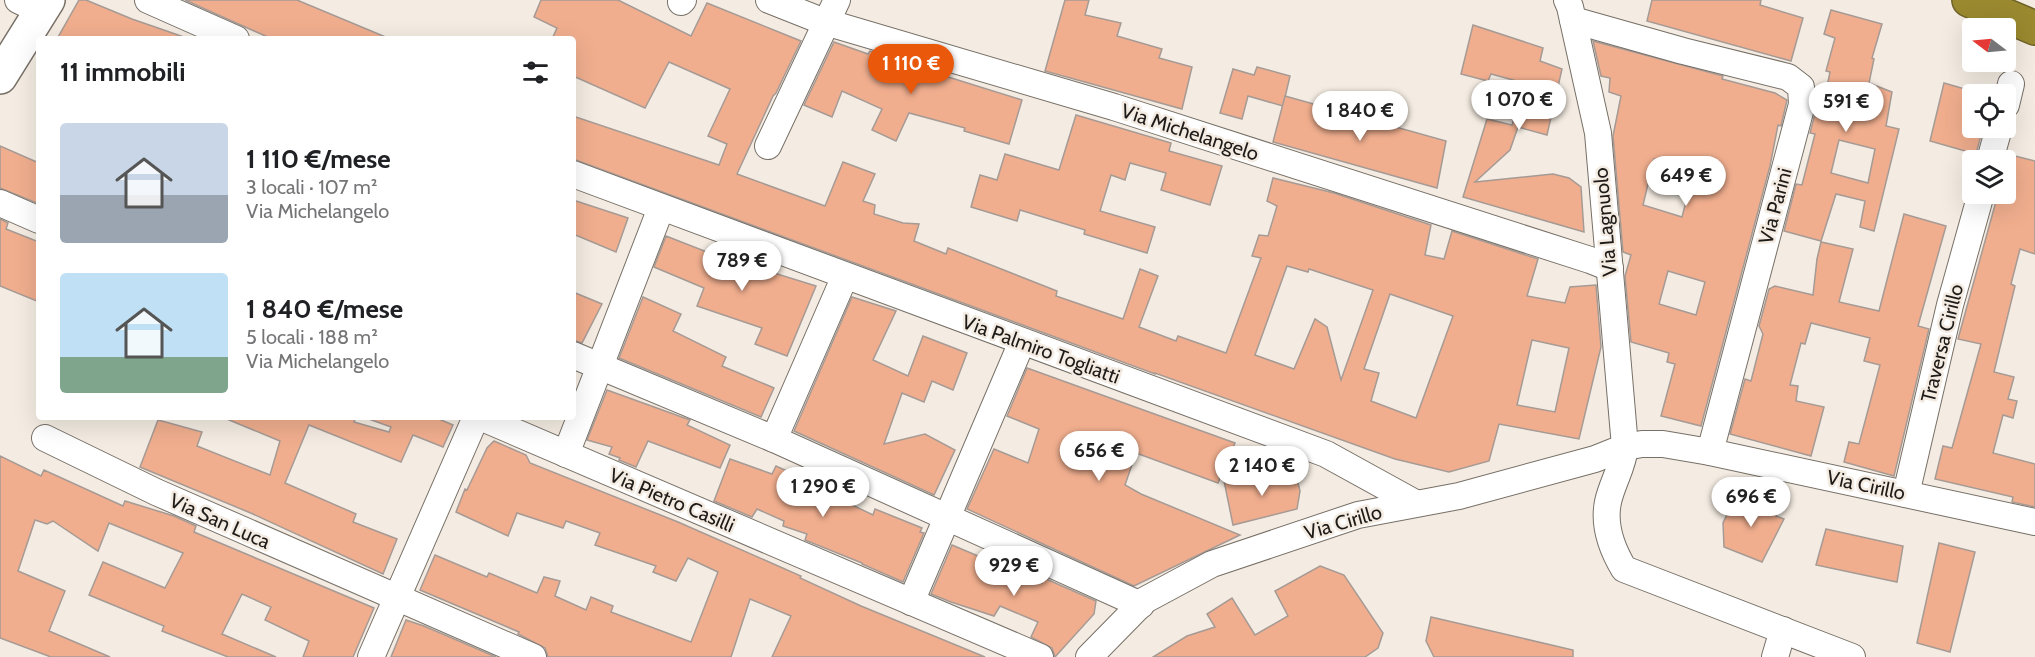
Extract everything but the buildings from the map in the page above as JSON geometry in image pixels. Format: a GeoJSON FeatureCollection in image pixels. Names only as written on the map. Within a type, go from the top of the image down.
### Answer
{"type":"FeatureCollection","features":[{"type":"Feature","properties":{"kind":"highway"},"geometry":{"type":"LineString","coordinates":[[1969,0],[2035,28]]}},
{"type":"Feature","properties":{"kind":"street"},"geometry":{"type":"LineString","coordinates":[[148,0],[229,36]]}},
{"type":"Feature","properties":{"kind":"street","name":"Via Michelangelo"},"geometry":{"type":"LineString","coordinates":[[769,0],[832,11],[1114,107],[1610,268]]}},
{"type":"Feature","properties":{"kind":"street"},"geometry":{"type":"LineString","coordinates":[[0,77],[36,4]]}},
{"type":"Feature","properties":{"kind":"street","name":"Via Lagnuolo"},"geometry":{"type":"LineString","coordinates":[[1570,10],[1598,133],[1625,447]]}},
{"type":"Feature","properties":{"kind":"street","name":"Via Parini"},"geometry":{"type":"LineString","coordinates":[[1570,10],[1683,51],[1788,77],[1801,87],[1802,104],[1710,452]]}},
{"type":"Feature","properties":{"kind":"street"},"geometry":{"type":"LineString","coordinates":[[768,146],[832,11]]}},
{"type":"Feature","properties":{"kind":"street","name":"Via Palmiro Togliatti"},"geometry":{"type":"LineString","coordinates":[[576,175],[1326,454],[1415,503]]}},
{"type":"Feature","properties":{"kind":"street"},"geometry":{"type":"LineString","coordinates":[[0,202],[36,219]]}},
{"type":"Feature","properties":{"kind":"street","name":"Traversa Cirillo"},"geometry":{"type":"LineString","coordinates":[[1906,494],[1950,305],[1978,204]]}},
{"type":"Feature","properties":{"kind":"street"},"geometry":{"type":"LineString","coordinates":[[566,454],[662,208]]}},
{"type":"Feature","properties":{"kind":"street"},"geometry":{"type":"LineString","coordinates":[[774,439],[845,276]]}},
{"type":"Feature","properties":{"kind":"street"},"geometry":{"type":"LineString","coordinates":[[911,602],[1022,342]]}},
{"type":"Feature","properties":{"kind":"street"},"geometry":{"type":"LineString","coordinates":[[576,356],[774,439],[1141,605]]}},
{"type":"Feature","properties":{"kind":"street","name":"Via Pietro Casilli"},"geometry":{"type":"LineString","coordinates":[[396,598],[477,420]]}},
{"type":"Feature","properties":{"kind":"street","name":"Via Pietro Casilli"},"geometry":{"type":"LineString","coordinates":[[485,420],[1040,657]]}},
{"type":"Feature","properties":{"kind":"street","name":"Via San Luca"},"geometry":{"type":"LineString","coordinates":[[45,438],[156,492],[533,657]]}},
{"type":"Feature","properties":{"kind":"street","name":"Via Cirillo"},"geometry":{"type":"LineString","coordinates":[[1089,657],[1145,600],[1212,564],[1358,515],[1459,496],[1642,444],[1663,444],[1710,452],[2035,522]]}},
{"type":"Feature","properties":{"kind":"street"},"geometry":{"type":"LineString","coordinates":[[1625,447],[1623,462],[1608,502],[1607,524],[1612,548],[1624,569],[1852,657]]}},
{"type":"Feature","properties":{"kind":"street"},"geometry":{"type":"LineString","coordinates":[[371,657],[396,598]]}},
{"type":"Feature","properties":{"kind":"street"},"geometry":{"type":"LineString","coordinates":[[1775,657],[1783,630]]}}]}
